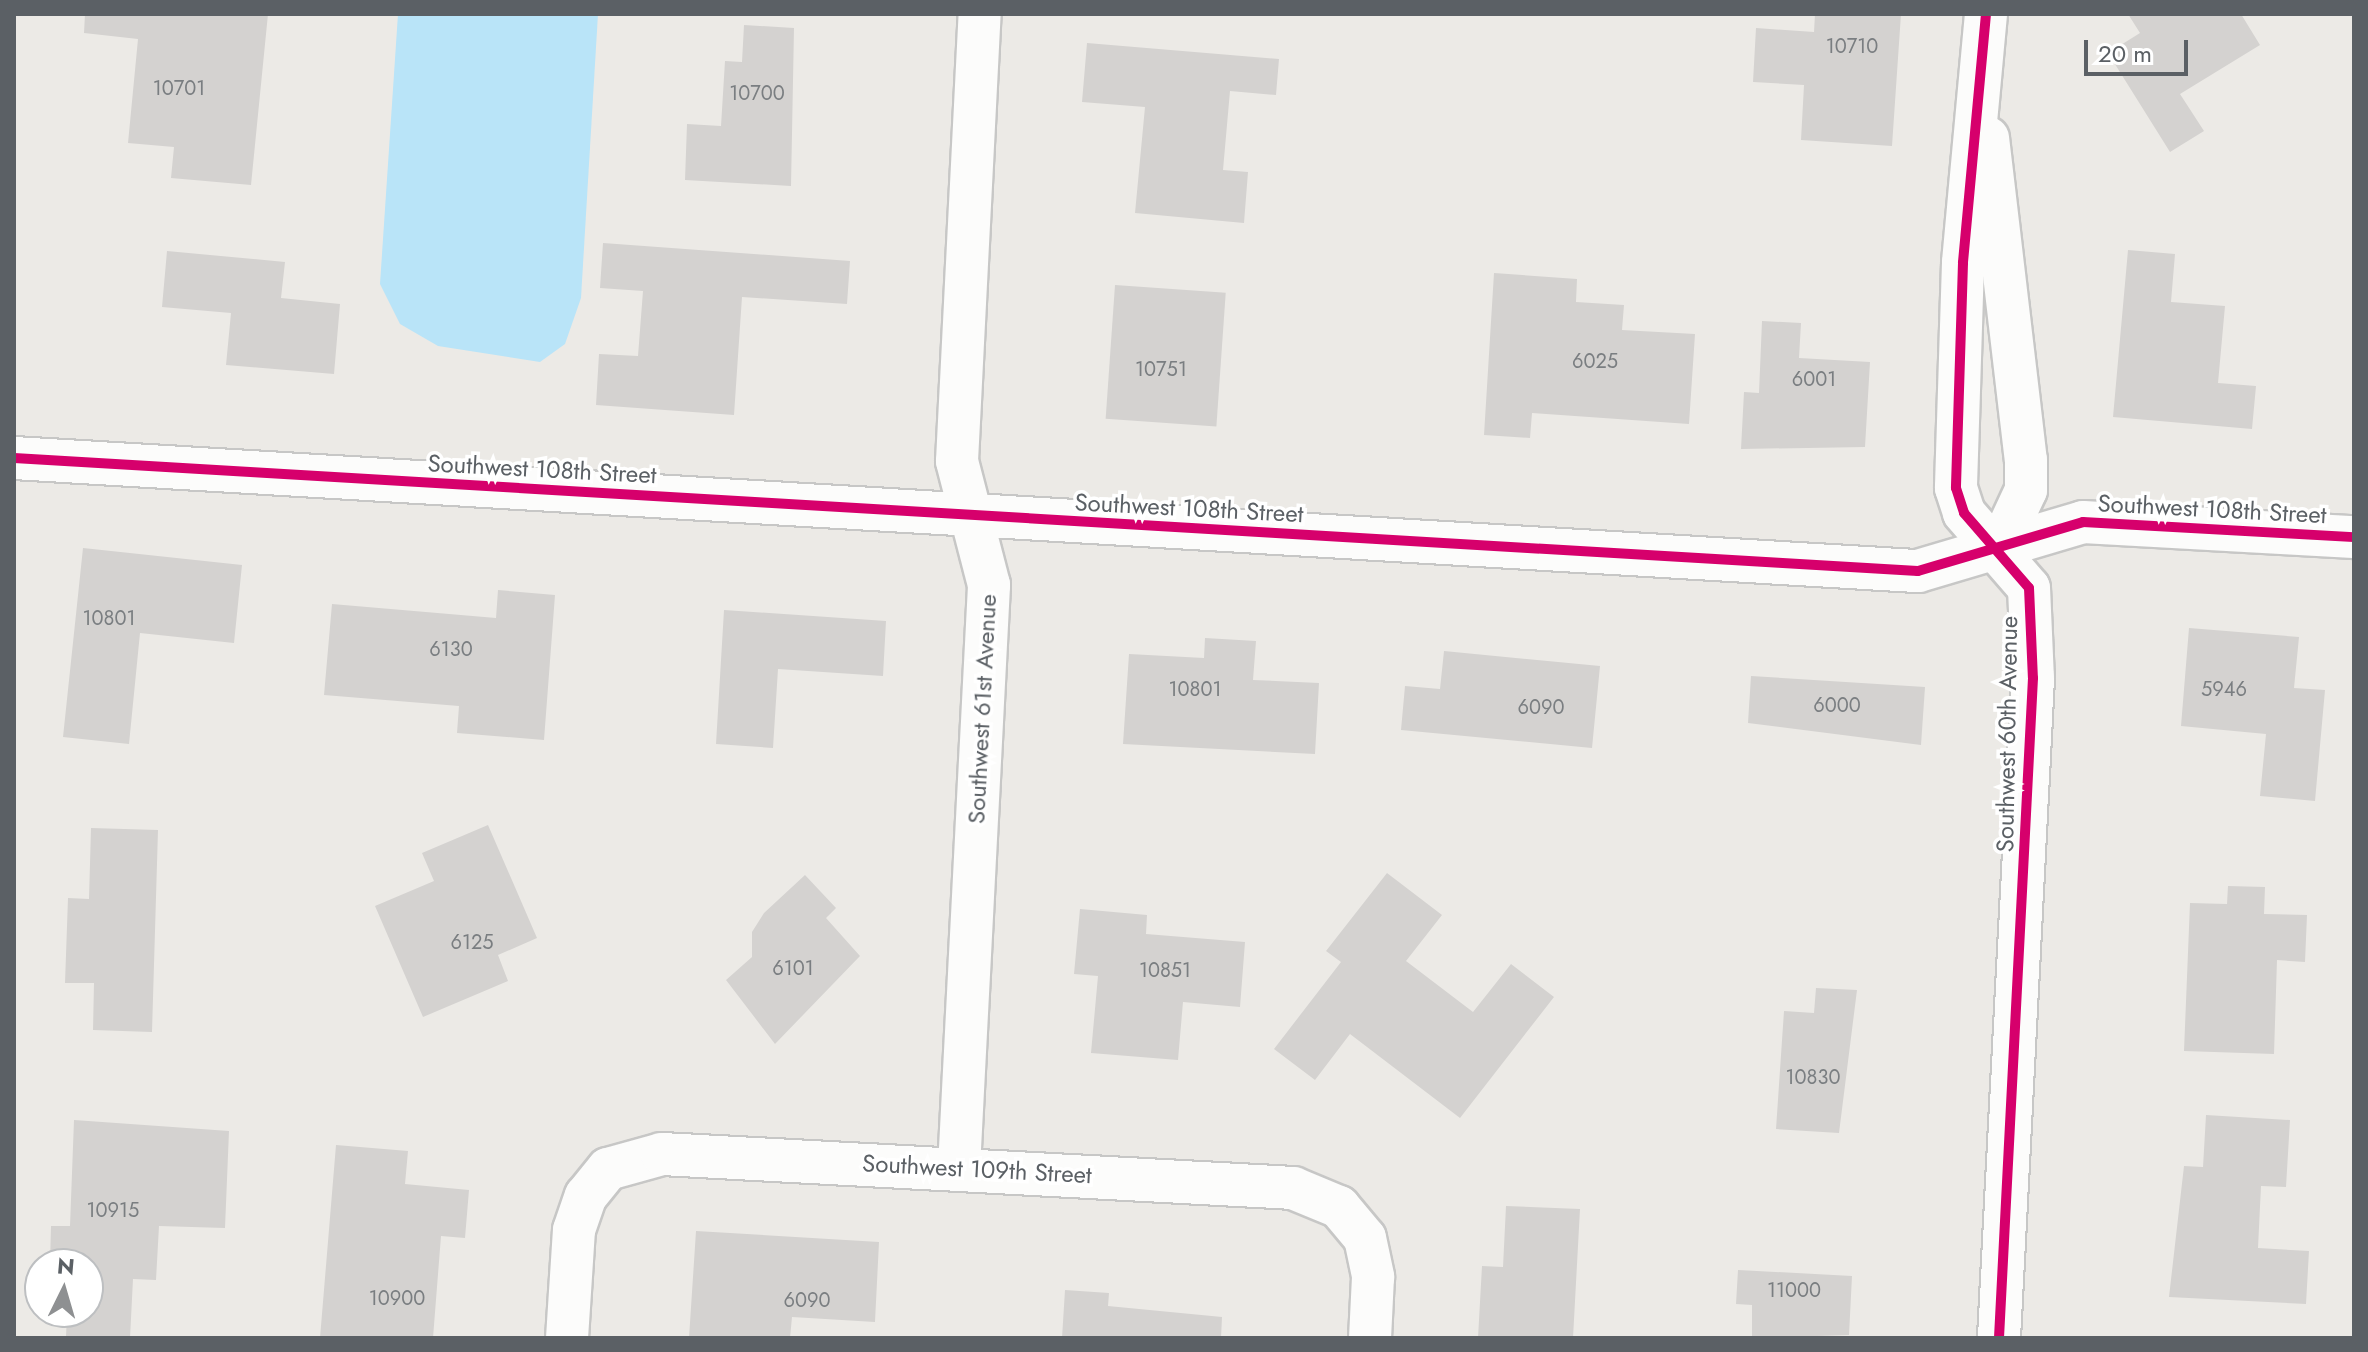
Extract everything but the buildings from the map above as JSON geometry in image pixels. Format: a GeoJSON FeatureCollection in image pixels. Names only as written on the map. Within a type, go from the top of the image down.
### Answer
{"type":"FeatureCollection","features":[{"type":"Feature","properties":{"kind":"street","name":"Southwest 61st Avenue"},"geometry":{"type":"LineString","coordinates":[[959,1168],[989,585],[957,461],[980,14]]}},
{"type":"Feature","properties":{"kind":"street","name":"Southwest 60th Avenue"},"geometry":{"type":"LineString","coordinates":[[1986,14],[1980,115],[1969,163],[1954,457],[1964,513],[1999,548],[2029,588],[2033,678],[1999,1338]]}},
{"type":"Feature","properties":{"kind":"street","name":"Southwest 60th Avenue"},"geometry":{"type":"LineString","coordinates":[[1980,115],[1993,155],[2026,460],[2026,490],[1999,548]]}},
{"type":"Feature","properties":{"kind":"street","name":"Southwest 108th Street"},"geometry":{"type":"LineString","coordinates":[[14,458],[1918,571],[2083,522],[2354,537]]}},
{"type":"Feature","properties":{"kind":"street","name":"Southwest 109th Street"},"geometry":{"type":"LineString","coordinates":[[567,1338],[574,1230],[598,1178],[622,1162],[662,1154],[1293,1188],[1353,1220],[1372,1268],[1370,1338]]}},
{"type":"Feature","properties":{"kind":"water"},"geometry":{"type":"Polygon","coordinates":[[[398,14],[598,14],[581,298],[565,344],[540,362],[438,346],[400,324],[380,284],[398,14]]]}},
{"type":"Feature","properties":{"kind":"cycle path"},"geometry":{"type":"LineString","coordinates":[[1986,14],[1963,263],[1956,488],[1964,513],[2029,588],[2033,678],[1999,1338]]}},
{"type":"Feature","properties":{"kind":"cycle path"},"geometry":{"type":"LineString","coordinates":[[14,458],[1918,571],[2083,522],[2354,537]]}}]}
